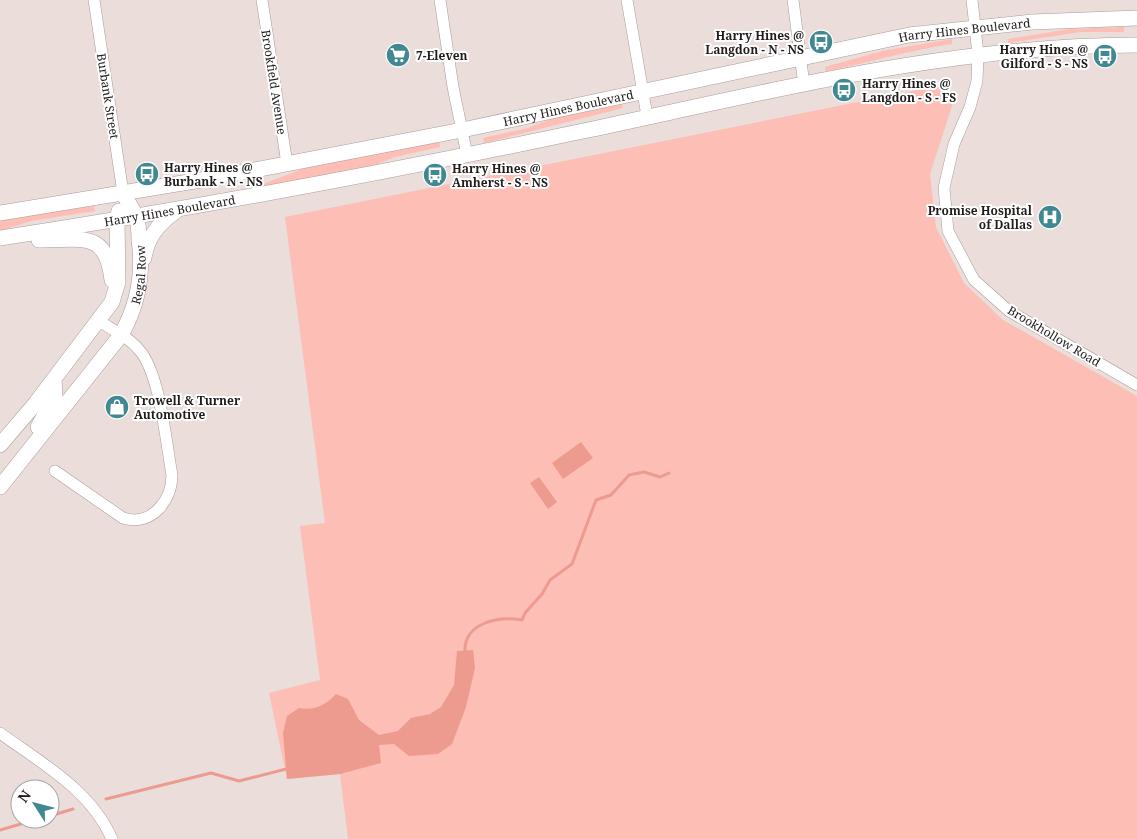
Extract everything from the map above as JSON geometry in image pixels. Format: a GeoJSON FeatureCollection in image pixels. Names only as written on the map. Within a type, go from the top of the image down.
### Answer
{"type":"FeatureCollection","features":[{"type":"Feature","properties":{"kind":"main road","name":"Harry Hines Boulevard"},"geometry":{"type":"LineString","coordinates":[[0,213],[287,164],[462,130],[909,35],[975,27],[1085,18],[1137,18]]}},
{"type":"Feature","properties":{"kind":"main road","name":"Harry Hines Boulevard"},"geometry":{"type":"LineString","coordinates":[[3,238],[137,218],[467,155],[647,116],[922,63],[978,54],[1076,46],[1137,45]]}},
{"type":"Feature","properties":{"kind":"main road","name":"Regal Row"},"geometry":{"type":"LineString","coordinates":[[0,487],[121,335],[137,301],[141,269],[137,218],[123,193]]}},
{"type":"Feature","properties":{"kind":"main road","name":"Regal Row"},"geometry":{"type":"LineString","coordinates":[[0,445],[54,380],[99,321],[114,295],[118,282],[120,262],[117,221],[123,193]]}},
{"type":"Feature","properties":{"kind":"main road"},"geometry":{"type":"LineString","coordinates":[[141,269],[149,240],[159,226],[178,210]]}},
{"type":"Feature","properties":{"kind":"main road"},"geometry":{"type":"LineString","coordinates":[[3,238],[92,242],[104,251],[108,257],[114,295]]}},
{"type":"Feature","properties":{"kind":"main road"},"geometry":{"type":"LineString","coordinates":[[29,451],[32,436],[51,406],[55,396],[54,380]]}},
{"type":"Feature","properties":{"kind":"street","name":"Burbank Street"},"geometry":{"type":"LineString","coordinates":[[94,0],[123,193]]}},
{"type":"Feature","properties":{"kind":"street","name":"Brookfield Avenue"},"geometry":{"type":"LineString","coordinates":[[262,0],[287,164]]}},
{"type":"Feature","properties":{"kind":"street"},"geometry":{"type":"LineString","coordinates":[[440,0],[452,79],[467,155]]}},
{"type":"Feature","properties":{"kind":"street"},"geometry":{"type":"LineString","coordinates":[[627,0],[647,116]]}},
{"type":"Feature","properties":{"kind":"street"},"geometry":{"type":"LineString","coordinates":[[793,0],[804,85]]}},
{"type":"Feature","properties":{"kind":"street","name":"Brookhollow Road"},"geometry":{"type":"LineString","coordinates":[[972,0],[978,54],[977,81],[970,107],[954,144],[944,188],[948,231],[974,280],[1009,311],[1137,385]]}},
{"type":"Feature","properties":{"kind":"street"},"geometry":{"type":"LineString","coordinates":[[55,471],[123,518],[132,521],[149,516],[160,509],[167,500],[172,486],[172,475],[155,386],[142,353],[121,335],[99,321]]}},
{"type":"Feature","properties":{"kind":"street"},"geometry":{"type":"LineString","coordinates":[[0,733],[78,791],[98,813],[112,839]]}},
{"type":"Feature","properties":{"kind":"shaded area"},"geometry":{"type":"Polygon","coordinates":[[[1124,27],[1124,32],[1081,32],[1008,43],[1008,39],[1070,29],[1124,27]]]}},
{"type":"Feature","properties":{"kind":"shaded area"},"geometry":{"type":"Polygon","coordinates":[[[952,39],[952,44],[826,71],[825,67],[882,51],[952,39]]]}},
{"type":"Feature","properties":{"kind":"shaded area"},"geometry":{"type":"Polygon","coordinates":[[[943,85],[954,100],[930,174],[936,227],[964,283],[1003,320],[1137,396],[1137,839],[348,839],[340,774],[287,779],[269,693],[320,680],[300,526],[325,523],[285,217],[943,85]]]}},
{"type":"Feature","properties":{"kind":"shaded area"},"geometry":{"type":"Polygon","coordinates":[[[622,104],[623,108],[484,143],[483,138],[528,128],[559,116],[622,104]]]}},
{"type":"Feature","properties":{"kind":"shaded area"},"geometry":{"type":"Polygon","coordinates":[[[439,141],[440,147],[395,157],[367,168],[256,190],[255,187],[305,168],[439,141]]]}},
{"type":"Feature","properties":{"kind":"shaded area"},"geometry":{"type":"Polygon","coordinates":[[[94,206],[95,211],[31,221],[0,231],[0,220],[94,206]]]}},
{"type":"Feature","properties":{"kind":"shaded area"},"geometry":{"type":"Polygon","coordinates":[[[581,442],[593,458],[563,479],[552,463],[581,442]]]}},
{"type":"Feature","properties":{"kind":"shaded area"},"geometry":{"type":"Polygon","coordinates":[[[539,477],[557,502],[548,509],[530,483],[539,477]]]}},
{"type":"Feature","properties":{"kind":"shaded area"},"geometry":{"type":"Polygon","coordinates":[[[473,650],[475,668],[466,707],[452,744],[438,754],[409,756],[394,744],[379,745],[381,763],[340,774],[287,779],[283,733],[287,716],[299,708],[310,709],[319,706],[336,694],[348,699],[359,720],[379,735],[398,731],[411,718],[430,714],[441,707],[454,685],[457,651],[473,650]]]}},
{"type":"Feature","properties":{"kind":"waterway"},"geometry":{"type":"LineString","coordinates":[[465,653],[466,643],[476,628],[502,619],[522,620],[525,613],[542,594],[550,580],[572,564],[596,500],[611,495],[629,475],[644,472],[660,477],[669,473]]}},
{"type":"Feature","properties":{"kind":"waterway"},"geometry":{"type":"LineString","coordinates":[[106,799],[211,773],[239,781],[290,768]]}},
{"type":"Feature","properties":{"kind":"waterway"},"geometry":{"type":"LineString","coordinates":[[60,813],[73,809]]}},
{"type":"Feature","properties":{"kind":"waterway"},"geometry":{"type":"LineString","coordinates":[[0,830],[10,827]]}},
{"type":"Feature","properties":{"kind":"place","name":"Harry Hines @ Langdon - N - NS"},"geometry":{"type":"Point","coordinates":[821,42]}},
{"type":"Feature","properties":{"kind":"place","name":"7-Eleven"},"geometry":{"type":"Point","coordinates":[398,55]}},
{"type":"Feature","properties":{"kind":"place","name":"Harry Hines @ Gilford - S - NS"},"geometry":{"type":"Point","coordinates":[1105,56]}},
{"type":"Feature","properties":{"kind":"place","name":"Harry Hines @ Langdon - S - FS"},"geometry":{"type":"Point","coordinates":[844,90]}},
{"type":"Feature","properties":{"kind":"place","name":"Harry Hines @ Burbank - N - NS"},"geometry":{"type":"Point","coordinates":[147,174]}},
{"type":"Feature","properties":{"kind":"place","name":"Harry Hines @ Amherst - S - NS"},"geometry":{"type":"Point","coordinates":[435,175]}},
{"type":"Feature","properties":{"kind":"place","name":"Promise Hospital of Dallas"},"geometry":{"type":"Point","coordinates":[1050,217]}},
{"type":"Feature","properties":{"kind":"place","name":"Trowell & Turner Automotive"},"geometry":{"type":"Point","coordinates":[117,407]}}]}
